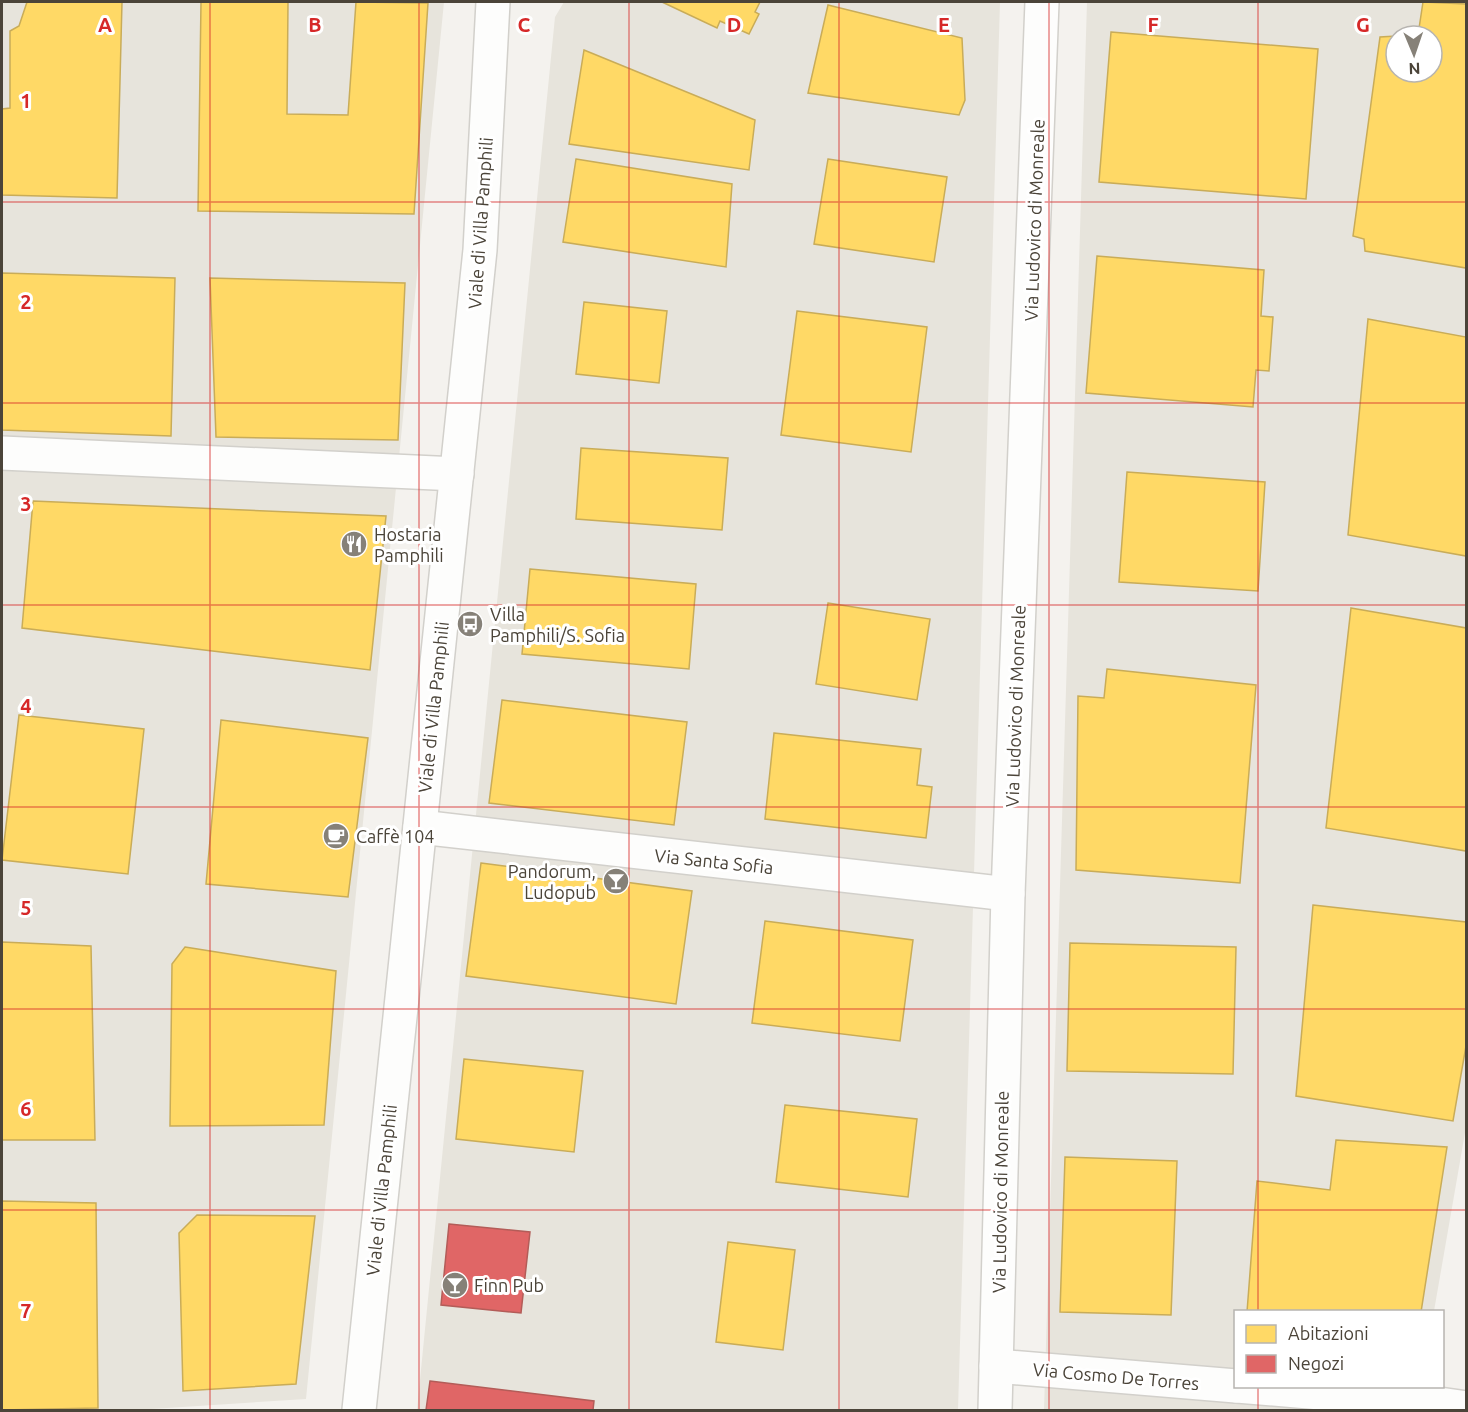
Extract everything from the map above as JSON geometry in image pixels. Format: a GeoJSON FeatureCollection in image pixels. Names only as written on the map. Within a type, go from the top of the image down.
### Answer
{"type":"FeatureCollection","features":[{"type":"Feature","properties":{"kind":"street","name":"Viale di Villa Pamphili"},"geometry":{"type":"LineString","coordinates":[[359,1410],[480,250],[494,2]]}},
{"type":"Feature","properties":{"kind":"street","name":"Via Ludovico di Monreale"},"geometry":{"type":"LineString","coordinates":[[995,1410],[1008,894],[1042,2]]}},
{"type":"Feature","properties":{"kind":"street"},"geometry":{"type":"LineString","coordinates":[[2,453],[457,474]]}},
{"type":"Feature","properties":{"kind":"street","name":"Via Santa Sofia"},"geometry":{"type":"LineString","coordinates":[[420,827],[1008,894]]}},
{"type":"Feature","properties":{"kind":"street","name":"Via Cosmo De Torres"},"geometry":{"type":"LineString","coordinates":[[996,1366],[1234,1386]]}},
{"type":"Feature","properties":{"kind":"street","name":"Via Cosmo De Torres"},"geometry":{"type":"LineString","coordinates":[[1260,1388],[1425,1402],[1467,1408]]}},
{"type":"Feature","properties":{"kind":"shaded area"},"geometry":{"type":"Polygon","coordinates":[[[2,2],[444,2],[306,1399],[136,1410],[2,1410],[2,2]]]}},
{"type":"Feature","properties":{"kind":"shaded area"},"geometry":{"type":"Polygon","coordinates":[[[564,2],[1000,2],[958,1410],[417,1410],[555,17],[564,2]]]}},
{"type":"Feature","properties":{"kind":"shaded area"},"geometry":{"type":"Polygon","coordinates":[[[1087,2],[1466,2],[1466,1127],[1434,1310],[1234,1310],[1234,1388],[1251,1388],[1417,1410],[1044,1410],[1087,2]]]}},
{"type":"Feature","properties":{"kind":"building: Abitazioni"},"geometry":{"type":"Polygon","coordinates":[[[27,2],[122,2],[117,198],[2,195],[2,109],[10,108],[10,31],[19,26],[27,2]]]}},
{"type":"Feature","properties":{"kind":"building: Abitazioni"},"geometry":{"type":"Polygon","coordinates":[[[201,2],[288,2],[287,114],[348,115],[356,2],[428,3],[414,214],[198,211],[201,2]]]}},
{"type":"Feature","properties":{"kind":"building: Abitazioni"},"geometry":{"type":"Polygon","coordinates":[[[662,2],[760,2],[755,12],[759,14],[749,34],[720,21],[717,28],[662,2]]]}},
{"type":"Feature","properties":{"kind":"building: Abitazioni"},"geometry":{"type":"Polygon","coordinates":[[[1423,2],[1466,4],[1466,268],[1365,251],[1364,239],[1353,236],[1380,37],[1384,37],[1384,84],[1444,84],[1444,24],[1420,24],[1423,2]]]}},
{"type":"Feature","properties":{"kind":"building: Abitazioni"},"geometry":{"type":"Polygon","coordinates":[[[828,5],[962,38],[965,100],[959,115],[808,93],[828,5]]]}},
{"type":"Feature","properties":{"kind":"building: Abitazioni"},"geometry":{"type":"Polygon","coordinates":[[[1111,32],[1318,49],[1306,199],[1099,182],[1111,32]]]}},
{"type":"Feature","properties":{"kind":"building: Abitazioni"},"geometry":{"type":"Polygon","coordinates":[[[584,50],[755,120],[749,170],[569,144],[584,50]]]}},
{"type":"Feature","properties":{"kind":"building: Abitazioni"},"geometry":{"type":"Polygon","coordinates":[[[576,159],[732,184],[726,267],[563,242],[576,159]]]}},
{"type":"Feature","properties":{"kind":"building: Abitazioni"},"geometry":{"type":"Polygon","coordinates":[[[828,159],[947,177],[934,262],[814,244],[828,159]]]}},
{"type":"Feature","properties":{"kind":"building: Abitazioni"},"geometry":{"type":"Polygon","coordinates":[[[1097,256],[1264,270],[1261,316],[1273,317],[1269,371],[1256,370],[1253,407],[1086,393],[1097,256]]]}},
{"type":"Feature","properties":{"kind":"building: Abitazioni"},"geometry":{"type":"Polygon","coordinates":[[[2,273],[175,278],[171,436],[2,430],[2,273]]]}},
{"type":"Feature","properties":{"kind":"building: Abitazioni"},"geometry":{"type":"Polygon","coordinates":[[[210,278],[405,283],[398,440],[216,437],[210,278]]]}},
{"type":"Feature","properties":{"kind":"building: Abitazioni"},"geometry":{"type":"Polygon","coordinates":[[[584,302],[667,311],[659,383],[576,374],[584,302]]]}},
{"type":"Feature","properties":{"kind":"building: Abitazioni"},"geometry":{"type":"Polygon","coordinates":[[[797,311],[927,327],[911,452],[781,435],[797,311]]]}},
{"type":"Feature","properties":{"kind":"building: Abitazioni"},"geometry":{"type":"Polygon","coordinates":[[[1368,319],[1466,337],[1466,556],[1348,535],[1368,319]]]}},
{"type":"Feature","properties":{"kind":"building: Abitazioni"},"geometry":{"type":"Polygon","coordinates":[[[581,448],[728,458],[722,530],[576,519],[581,448]]]}},
{"type":"Feature","properties":{"kind":"building: Abitazioni"},"geometry":{"type":"Polygon","coordinates":[[[1127,472],[1265,482],[1258,591],[1119,582],[1127,472]]]}},
{"type":"Feature","properties":{"kind":"building: Abitazioni"},"geometry":{"type":"Polygon","coordinates":[[[33,501],[386,516],[370,670],[22,628],[33,501]]]}},
{"type":"Feature","properties":{"kind":"building: Abitazioni"},"geometry":{"type":"Polygon","coordinates":[[[530,569],[696,584],[689,669],[522,654],[530,569]]]}},
{"type":"Feature","properties":{"kind":"building: Abitazioni"},"geometry":{"type":"Polygon","coordinates":[[[828,603],[930,619],[917,700],[816,684],[828,603]]]}},
{"type":"Feature","properties":{"kind":"building: Abitazioni"},"geometry":{"type":"Polygon","coordinates":[[[1351,608],[1466,628],[1466,851],[1326,828],[1351,608]]]}},
{"type":"Feature","properties":{"kind":"building: Abitazioni"},"geometry":{"type":"Polygon","coordinates":[[[1107,669],[1256,685],[1240,883],[1076,870],[1078,696],[1104,698],[1107,669]]]}},
{"type":"Feature","properties":{"kind":"building: Abitazioni"},"geometry":{"type":"Polygon","coordinates":[[[502,700],[687,722],[674,825],[489,803],[502,700]]]}},
{"type":"Feature","properties":{"kind":"building: Abitazioni"},"geometry":{"type":"Polygon","coordinates":[[[19,715],[144,729],[128,874],[2,860],[19,715]]]}},
{"type":"Feature","properties":{"kind":"building: Abitazioni"},"geometry":{"type":"Polygon","coordinates":[[[221,720],[368,738],[348,897],[206,884],[221,720]]]}},
{"type":"Feature","properties":{"kind":"building: Abitazioni"},"geometry":{"type":"Polygon","coordinates":[[[774,733],[921,749],[917,785],[932,787],[926,838],[765,819],[774,733]]]}},
{"type":"Feature","properties":{"kind":"building: Abitazioni"},"geometry":{"type":"Polygon","coordinates":[[[481,863],[692,891],[676,1004],[466,976],[481,863]]]}},
{"type":"Feature","properties":{"kind":"building: Abitazioni"},"geometry":{"type":"Polygon","coordinates":[[[1313,905],[1466,922],[1466,1046],[1453,1121],[1296,1096],[1313,905]]]}},
{"type":"Feature","properties":{"kind":"building: Abitazioni"},"geometry":{"type":"Polygon","coordinates":[[[765,921],[913,940],[900,1041],[752,1023],[765,921]]]}},
{"type":"Feature","properties":{"kind":"building: Abitazioni"},"geometry":{"type":"Polygon","coordinates":[[[2,942],[91,946],[95,1140],[2,1140],[2,942]]]}},
{"type":"Feature","properties":{"kind":"building: Abitazioni"},"geometry":{"type":"Polygon","coordinates":[[[1070,943],[1236,947],[1233,1074],[1067,1071],[1070,943]]]}},
{"type":"Feature","properties":{"kind":"building: Abitazioni"},"geometry":{"type":"Polygon","coordinates":[[[185,947],[336,971],[324,1125],[170,1126],[172,964],[185,947]]]}},
{"type":"Feature","properties":{"kind":"building: Abitazioni"},"geometry":{"type":"Polygon","coordinates":[[[464,1059],[583,1071],[574,1152],[456,1139],[464,1059]]]}},
{"type":"Feature","properties":{"kind":"building: Abitazioni"},"geometry":{"type":"Polygon","coordinates":[[[785,1105],[917,1119],[908,1197],[776,1182],[785,1105]]]}},
{"type":"Feature","properties":{"kind":"building: Abitazioni"},"geometry":{"type":"Polygon","coordinates":[[[1336,1140],[1447,1147],[1421,1310],[1247,1310],[1257,1181],[1330,1190],[1336,1140]]]}},
{"type":"Feature","properties":{"kind":"building: Abitazioni"},"geometry":{"type":"Polygon","coordinates":[[[1065,1157],[1177,1161],[1171,1315],[1060,1312],[1065,1157]]]}},
{"type":"Feature","properties":{"kind":"building: Abitazioni"},"geometry":{"type":"Polygon","coordinates":[[[2,1201],[96,1203],[98,1408],[2,1410],[2,1201]]]}},
{"type":"Feature","properties":{"kind":"building: Abitazioni"},"geometry":{"type":"Polygon","coordinates":[[[197,1215],[315,1216],[296,1384],[183,1391],[179,1233],[197,1215]]]}},
{"type":"Feature","properties":{"kind":"building: Abitazioni"},"geometry":{"type":"Polygon","coordinates":[[[728,1242],[795,1250],[783,1350],[716,1342],[728,1242]]]}},
{"type":"Feature","properties":{"kind":"building: Negozi"},"geometry":{"type":"Polygon","coordinates":[[[449,1224],[530,1232],[521,1313],[441,1305],[449,1224]]]}},
{"type":"Feature","properties":{"kind":"building: Negozi"},"geometry":{"type":"Polygon","coordinates":[[[430,1381],[594,1401],[593,1410],[426,1410],[430,1381]]]}},
{"type":"Feature","properties":{"kind":"place","name":"Hostaria Pamphili"},"geometry":{"type":"Point","coordinates":[354,544]}},
{"type":"Feature","properties":{"kind":"place","name":"Villa Pamphili/S. Sofia"},"geometry":{"type":"Point","coordinates":[470,624]}},
{"type":"Feature","properties":{"kind":"place","name":"Caffè 104"},"geometry":{"type":"Point","coordinates":[336,836]}},
{"type":"Feature","properties":{"kind":"place","name":"Pandorum, Ludopub"},"geometry":{"type":"Point","coordinates":[616,881]}},
{"type":"Feature","properties":{"kind":"place","name":"Finn Pub"},"geometry":{"type":"Point","coordinates":[455,1285]}}]}
